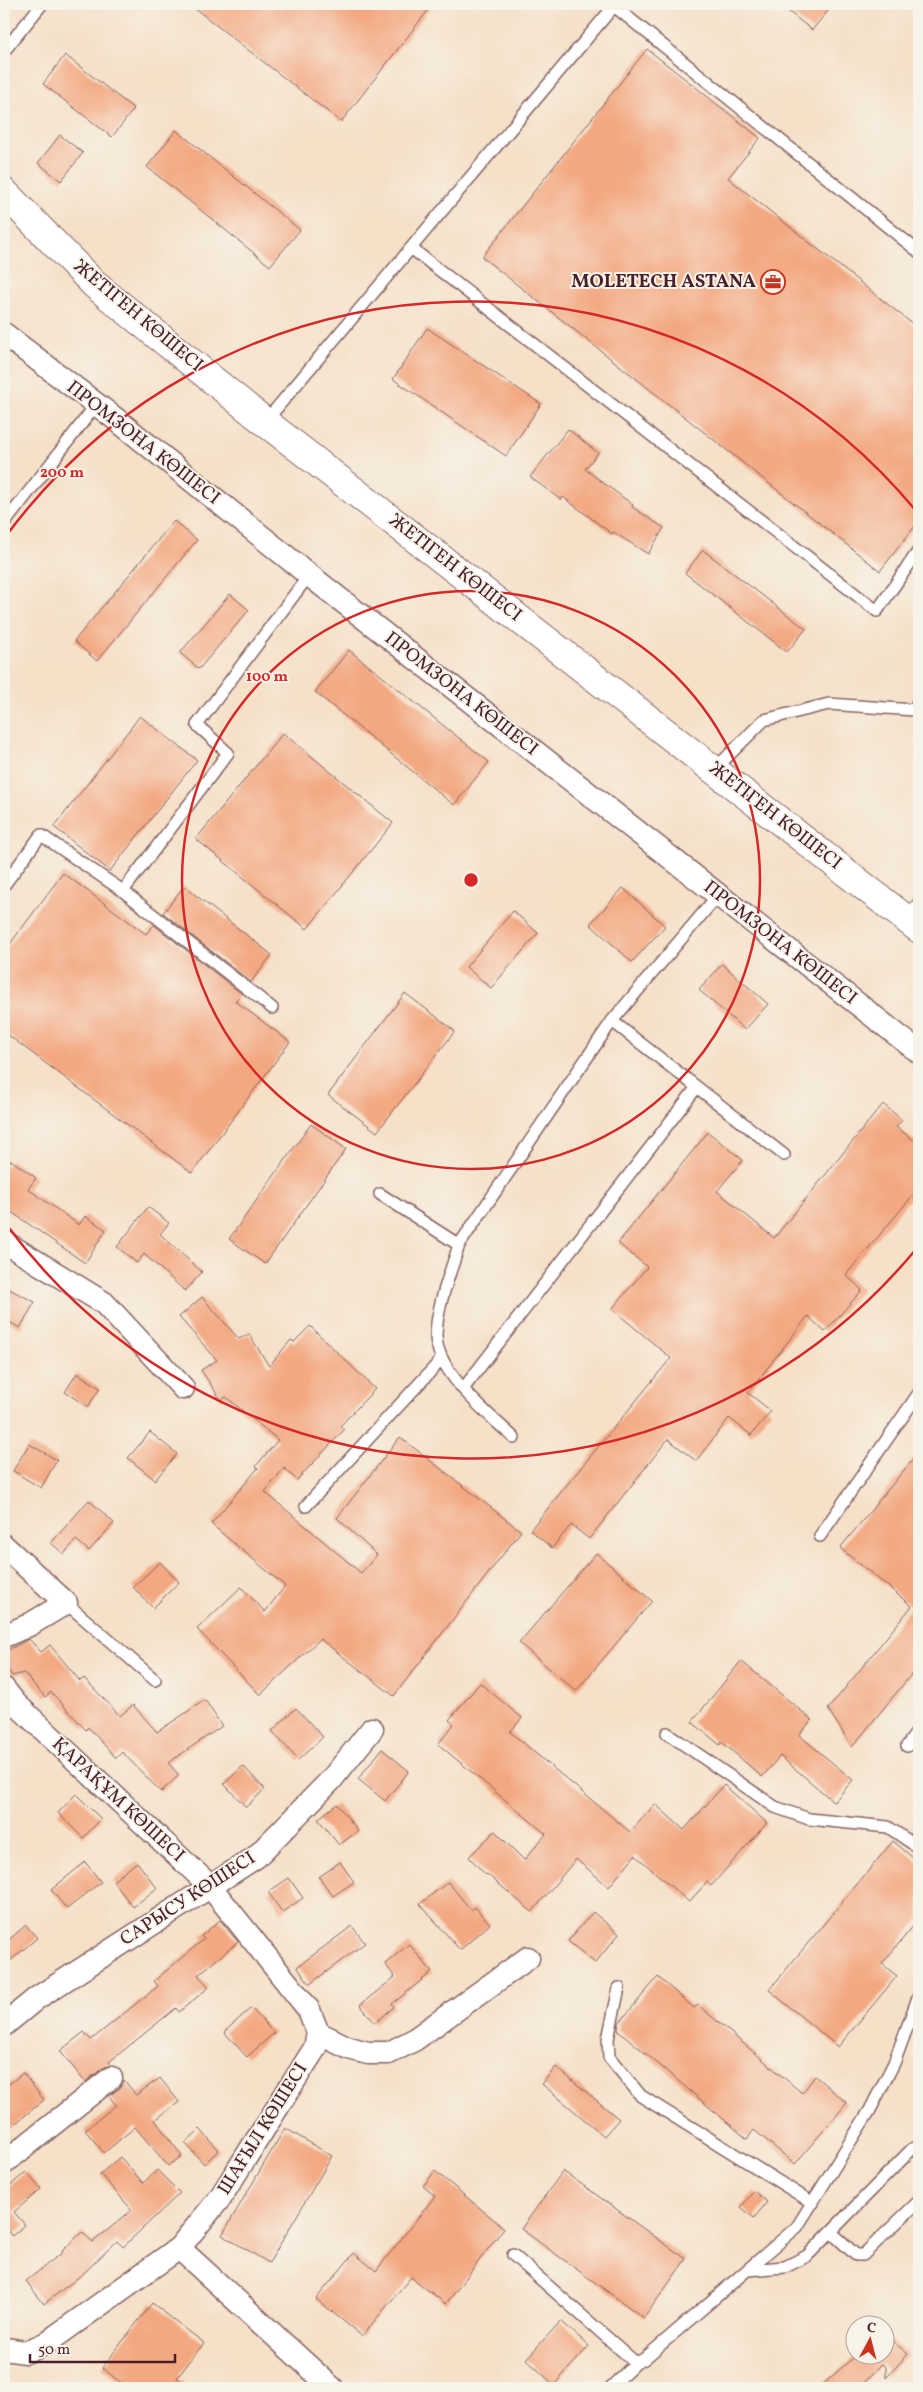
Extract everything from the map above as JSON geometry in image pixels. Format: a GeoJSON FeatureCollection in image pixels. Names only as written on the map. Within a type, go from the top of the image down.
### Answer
{"type":"FeatureCollection","features":[{"type":"Feature","properties":{"kind":"street","name":"ЖЕТІГЕН КӨШЕСІ"},"geometry":{"type":"LineString","coordinates":[[4,192],[95,285],[265,422],[715,769],[915,916]]}},
{"type":"Feature","properties":{"kind":"street","name":"ПРОМЗОНА КӨШЕСІ"},"geometry":{"type":"LineString","coordinates":[[4,334],[919,1052]]}},
{"type":"Feature","properties":{"kind":"street"},"geometry":{"type":"LineString","coordinates":[[4,1242],[104,1303],[183,1388]]}},
{"type":"Feature","properties":{"kind":"street"},"geometry":{"type":"LineString","coordinates":[[4,1546],[66,1603],[29,1625],[4,1636]]}},
{"type":"Feature","properties":{"kind":"street","name":"ҚАРАҚҰМ КӨШЕСІ"},"geometry":{"type":"LineString","coordinates":[[4,1689],[15,1702],[209,1885],[309,2010],[318,2033]]}},
{"type":"Feature","properties":{"kind":"street","name":"САРЫСУ КӨШЕСІ"},"geometry":{"type":"LineString","coordinates":[[4,2025],[37,1998],[209,1885],[256,1857],[331,1780],[372,1730]]}},
{"type":"Feature","properties":{"kind":"street"},"geometry":{"type":"LineString","coordinates":[[318,2033],[349,2048],[368,2053],[389,2053],[414,2040],[528,1958]]}},
{"type":"Feature","properties":{"kind":"street","name":"ШАҒЫЛ КӨШЕСІ"},"geometry":{"type":"LineString","coordinates":[[4,2349],[26,2352],[45,2344],[179,2248],[220,2198],[315,2048],[318,2033]]}},
{"type":"Feature","properties":{"kind":"street"},"geometry":{"type":"LineString","coordinates":[[4,2163],[111,2078]]}},
{"type":"Feature","properties":{"kind":"street"},"geometry":{"type":"LineString","coordinates":[[179,2248],[332,2388]]}},
{"type":"Feature","properties":{"kind":"lane"},"geometry":{"type":"LineString","coordinates":[[4,51],[42,4]]}},
{"type":"Feature","properties":{"kind":"lane"},"geometry":{"type":"LineString","coordinates":[[265,422],[614,6],[919,252]]}},
{"type":"Feature","properties":{"kind":"lane"},"geometry":{"type":"LineString","coordinates":[[411,248],[877,611],[919,550]]}},
{"type":"Feature","properties":{"kind":"lane"},"geometry":{"type":"LineString","coordinates":[[4,524],[96,405]]}},
{"type":"Feature","properties":{"kind":"lane"},"geometry":{"type":"LineString","coordinates":[[123,891],[228,753],[196,725],[310,575]]}},
{"type":"Feature","properties":{"kind":"lane"},"geometry":{"type":"LineString","coordinates":[[715,769],[764,720],[829,704],[914,710],[919,700]]}},
{"type":"Feature","properties":{"kind":"lane"},"geometry":{"type":"LineString","coordinates":[[4,885],[41,835],[123,891],[272,1008]]}},
{"type":"Feature","properties":{"kind":"lane"},"geometry":{"type":"LineString","coordinates":[[514,1438],[463,1389],[442,1359],[436,1338],[439,1312],[459,1245],[612,1021],[719,894]]}},
{"type":"Feature","properties":{"kind":"lane"},"geometry":{"type":"LineString","coordinates":[[612,1021],[784,1155]]}},
{"type":"Feature","properties":{"kind":"lane"},"geometry":{"type":"LineString","coordinates":[[463,1389],[697,1087]]}},
{"type":"Feature","properties":{"kind":"lane"},"geometry":{"type":"LineString","coordinates":[[380,1194],[459,1245]]}},
{"type":"Feature","properties":{"kind":"lane"},"geometry":{"type":"LineString","coordinates":[[306,1506],[442,1359]]}},
{"type":"Feature","properties":{"kind":"lane"},"geometry":{"type":"LineString","coordinates":[[820,1536],[919,1394]]}},
{"type":"Feature","properties":{"kind":"lane"},"geometry":{"type":"LineString","coordinates":[[66,1603],[155,1680]]}},
{"type":"Feature","properties":{"kind":"lane"},"geometry":{"type":"LineString","coordinates":[[906,1746],[919,1728]]}},
{"type":"Feature","properties":{"kind":"lane"},"geometry":{"type":"LineString","coordinates":[[667,1733],[775,1807],[809,1818],[888,1827],[919,1848]]}},
{"type":"Feature","properties":{"kind":"lane"},"geometry":{"type":"LineString","coordinates":[[619,1988],[608,2039],[610,2057],[641,2096],[813,2203]]}},
{"type":"Feature","properties":{"kind":"lane"},"geometry":{"type":"LineString","coordinates":[[610,2388],[636,2364],[654,2353],[797,2227],[870,2110],[894,2063],[919,1994]]}},
{"type":"Feature","properties":{"kind":"lane"},"geometry":{"type":"LineString","coordinates":[[748,2270],[785,2267],[808,2256],[912,2149],[919,2147]]}},
{"type":"Feature","properties":{"kind":"lane"},"geometry":{"type":"LineString","coordinates":[[830,2232],[856,2255],[863,2255],[919,2201]]}},
{"type":"Feature","properties":{"kind":"lane"},"geometry":{"type":"LineString","coordinates":[[513,2255],[636,2364]]}},
{"type":"Feature","properties":{"kind":"building"},"geometry":{"type":"Polygon","coordinates":[[[189,4],[433,4],[341,122],[189,4]]]}},
{"type":"Feature","properties":{"kind":"building"},"geometry":{"type":"Polygon","coordinates":[[[779,4],[834,4],[812,30],[779,4]]]}},
{"type":"Feature","properties":{"kind":"building"},"geometry":{"type":"Polygon","coordinates":[[[647,49],[760,138],[728,178],[919,329],[919,521],[880,571],[482,257],[647,49]]]}},
{"type":"Feature","properties":{"kind":"building"},"geometry":{"type":"Polygon","coordinates":[[[65,55],[134,109],[112,137],[43,84],[65,55]]]}},
{"type":"Feature","properties":{"kind":"building"},"geometry":{"type":"Polygon","coordinates":[[[176,130],[300,230],[270,266],[147,167],[176,130]]]}},
{"type":"Feature","properties":{"kind":"building"},"geometry":{"type":"Polygon","coordinates":[[[60,135],[83,153],[61,181],[38,163],[60,135]]]}},
{"type":"Feature","properties":{"kind":"building"},"geometry":{"type":"Polygon","coordinates":[[[427,328],[541,404],[506,456],[393,379],[427,328]]]}},
{"type":"Feature","properties":{"kind":"building"},"geometry":{"type":"Polygon","coordinates":[[[568,429],[598,453],[585,469],[633,505],[632,507],[664,528],[648,554],[613,532],[612,534],[563,497],[561,500],[530,477],[568,429]]]}},
{"type":"Feature","properties":{"kind":"building"},"geometry":{"type":"Polygon","coordinates":[[[174,521],[197,540],[97,661],[74,641],[174,521]]]}},
{"type":"Feature","properties":{"kind":"building"},"geometry":{"type":"Polygon","coordinates":[[[703,550],[806,629],[787,652],[685,573],[703,550]]]}},
{"type":"Feature","properties":{"kind":"building"},"geometry":{"type":"Polygon","coordinates":[[[230,594],[249,610],[199,669],[180,653],[230,594]]]}},
{"type":"Feature","properties":{"kind":"building"},"geometry":{"type":"Polygon","coordinates":[[[349,650],[489,762],[454,805],[315,692],[349,650]]]}},
{"type":"Feature","properties":{"kind":"building"},"geometry":{"type":"Polygon","coordinates":[[[140,716],[197,760],[110,871],[54,827],[140,716]]]}},
{"type":"Feature","properties":{"kind":"building"},"geometry":{"type":"Polygon","coordinates":[[[283,733],[393,823],[307,929],[196,839],[283,733]]]}},
{"type":"Feature","properties":{"kind":"building"},"geometry":{"type":"Polygon","coordinates":[[[63,873],[146,934],[154,925],[242,994],[235,1001],[290,1042],[192,1173],[4,1032],[4,952],[63,873]]]}},
{"type":"Feature","properties":{"kind":"building"},"geometry":{"type":"Polygon","coordinates":[[[184,886],[272,955],[251,982],[163,913],[184,886]]]}},
{"type":"Feature","properties":{"kind":"building"},"geometry":{"type":"Polygon","coordinates":[[[623,888],[665,926],[632,962],[590,924],[623,888]]]}},
{"type":"Feature","properties":{"kind":"building"},"geometry":{"type":"Polygon","coordinates":[[[513,911],[538,933],[491,988],[466,967],[513,911]]]}},
{"type":"Feature","properties":{"kind":"building"},"geometry":{"type":"Polygon","coordinates":[[[722,964],[768,1004],[745,1030],[699,990],[722,964]]]}},
{"type":"Feature","properties":{"kind":"building"},"geometry":{"type":"Polygon","coordinates":[[[405,993],[455,1031],[377,1132],[328,1095],[405,993]]]}},
{"type":"Feature","properties":{"kind":"building"},"geometry":{"type":"Polygon","coordinates":[[[883,1104],[902,1120],[896,1127],[919,1144],[919,1188],[846,1275],[862,1290],[825,1332],[808,1316],[748,1393],[771,1411],[751,1435],[729,1418],[696,1461],[668,1439],[589,1539],[571,1525],[552,1548],[530,1530],[671,1358],[612,1309],[647,1267],[618,1243],[708,1132],[743,1160],[717,1191],[774,1238],[883,1104]]]}},
{"type":"Feature","properties":{"kind":"building"},"geometry":{"type":"Polygon","coordinates":[[[311,1124],[346,1149],[265,1264],[229,1239],[311,1124]]]}},
{"type":"Feature","properties":{"kind":"building"},"geometry":{"type":"Polygon","coordinates":[[[11,1160],[36,1178],[28,1189],[79,1225],[85,1216],[106,1230],[85,1263],[4,1207],[4,1170],[11,1160]]]}},
{"type":"Feature","properties":{"kind":"building"},"geometry":{"type":"Polygon","coordinates":[[[148,1207],[169,1223],[160,1234],[202,1272],[185,1291],[144,1254],[137,1263],[117,1247],[148,1207]]]}},
{"type":"Feature","properties":{"kind":"building"},"geometry":{"type":"Polygon","coordinates":[[[9,1289],[35,1302],[20,1328],[4,1319],[4,1298],[9,1289]]]}},
{"type":"Feature","properties":{"kind":"building"},"geometry":{"type":"Polygon","coordinates":[[[202,1297],[239,1339],[249,1334],[269,1366],[291,1340],[294,1342],[310,1326],[375,1389],[340,1426],[344,1430],[297,1480],[284,1468],[265,1492],[361,1573],[377,1555],[337,1518],[400,1437],[521,1531],[394,1696],[320,1639],[260,1695],[197,1629],[241,1587],[265,1612],[285,1586],[211,1524],[258,1468],[256,1466],[278,1440],[226,1397],[221,1400],[201,1370],[217,1360],[179,1317],[202,1297]]]}},
{"type":"Feature","properties":{"kind":"building"},"geometry":{"type":"Polygon","coordinates":[[[77,1373],[100,1388],[88,1407],[65,1392],[77,1373]]]}},
{"type":"Feature","properties":{"kind":"building"},"geometry":{"type":"Polygon","coordinates":[[[150,1432],[177,1454],[155,1480],[128,1458],[150,1432]]]}},
{"type":"Feature","properties":{"kind":"building"},"geometry":{"type":"Polygon","coordinates":[[[29,1444],[57,1460],[41,1488],[13,1471],[29,1444]]]}},
{"type":"Feature","properties":{"kind":"building"},"geometry":{"type":"Polygon","coordinates":[[[919,1452],[919,1665],[852,1747],[828,1709],[912,1606],[840,1548],[919,1452]]]}},
{"type":"Feature","properties":{"kind":"building"},"geometry":{"type":"Polygon","coordinates":[[[89,1500],[114,1523],[89,1551],[76,1540],[64,1554],[51,1543],[89,1500]]]}},
{"type":"Feature","properties":{"kind":"building"},"geometry":{"type":"Polygon","coordinates":[[[596,1553],[652,1601],[576,1691],[519,1643],[596,1553]]]}},
{"type":"Feature","properties":{"kind":"building"},"geometry":{"type":"Polygon","coordinates":[[[160,1562],[179,1582],[153,1608],[133,1587],[160,1562]]]}},
{"type":"Feature","properties":{"kind":"building"},"geometry":{"type":"Polygon","coordinates":[[[29,1639],[41,1652],[50,1645],[80,1681],[84,1678],[120,1716],[133,1705],[157,1732],[205,1700],[222,1726],[168,1763],[179,1775],[161,1792],[122,1752],[116,1758],[88,1727],[86,1730],[51,1692],[45,1697],[24,1673],[12,1676],[4,1662],[4,1652],[29,1639]]]}},
{"type":"Feature","properties":{"kind":"building"},"geometry":{"type":"Polygon","coordinates":[[[741,1661],[812,1720],[799,1735],[853,1780],[834,1802],[780,1756],[762,1777],[722,1742],[720,1745],[692,1722],[741,1661]]]}},
{"type":"Feature","properties":{"kind":"building"},"geometry":{"type":"Polygon","coordinates":[[[480,1683],[522,1718],[510,1732],[630,1832],[655,1804],[684,1830],[724,1785],[767,1823],[711,1886],[707,1882],[689,1902],[635,1855],[609,1887],[576,1859],[532,1912],[486,1875],[469,1857],[495,1831],[524,1860],[546,1834],[438,1744],[454,1724],[449,1720],[480,1683]]]}},
{"type":"Feature","properties":{"kind":"building"},"geometry":{"type":"Polygon","coordinates":[[[296,1708],[323,1737],[298,1760],[272,1731],[296,1708]]]}},
{"type":"Feature","properties":{"kind":"building"},"geometry":{"type":"Polygon","coordinates":[[[382,1749],[409,1771],[385,1801],[358,1779],[382,1749]]]}},
{"type":"Feature","properties":{"kind":"building"},"geometry":{"type":"Polygon","coordinates":[[[243,1766],[265,1789],[246,1807],[224,1784],[243,1766]]]}},
{"type":"Feature","properties":{"kind":"building"},"geometry":{"type":"Polygon","coordinates":[[[76,1794],[101,1819],[83,1838],[58,1813],[76,1794]]]}},
{"type":"Feature","properties":{"kind":"building"},"geometry":{"type":"Polygon","coordinates":[[[337,1804],[358,1831],[339,1845],[318,1819],[337,1804]]]}},
{"type":"Feature","properties":{"kind":"building"},"geometry":{"type":"Polygon","coordinates":[[[893,1841],[919,1863],[919,1919],[882,1964],[897,1976],[838,2047],[769,1990],[893,1841]]]}},
{"type":"Feature","properties":{"kind":"building"},"geometry":{"type":"Polygon","coordinates":[[[85,1862],[101,1882],[67,1909],[51,1890],[85,1862]]]}},
{"type":"Feature","properties":{"kind":"building"},"geometry":{"type":"Polygon","coordinates":[[[137,1862],[157,1888],[133,1907],[113,1881],[137,1862]]]}},
{"type":"Feature","properties":{"kind":"building"},"geometry":{"type":"Polygon","coordinates":[[[340,1862],[354,1882],[333,1896],[319,1877],[340,1862]]]}},
{"type":"Feature","properties":{"kind":"building"},"geometry":{"type":"Polygon","coordinates":[[[289,1878],[303,1898],[282,1912],[268,1892],[289,1878]]]}},
{"type":"Feature","properties":{"kind":"building"},"geometry":{"type":"Polygon","coordinates":[[[448,1882],[471,1910],[475,1907],[490,1924],[460,1950],[420,1904],[448,1882]]]}},
{"type":"Feature","properties":{"kind":"building"},"geometry":{"type":"Polygon","coordinates":[[[593,1912],[619,1934],[595,1963],[568,1941],[593,1912]]]}},
{"type":"Feature","properties":{"kind":"building"},"geometry":{"type":"Polygon","coordinates":[[[220,1920],[238,1942],[198,1975],[209,1987],[179,2012],[176,2008],[109,2062],[111,2065],[103,2068],[85,2082],[60,2051],[84,2032],[91,2040],[158,1986],[154,1981],[204,1939],[201,1936],[220,1920]]]}},
{"type":"Feature","properties":{"kind":"building"},"geometry":{"type":"Polygon","coordinates":[[[26,1925],[37,1938],[4,1966],[4,1944],[26,1925]]]}},
{"type":"Feature","properties":{"kind":"building"},"geometry":{"type":"Polygon","coordinates":[[[352,1926],[365,1943],[310,1984],[297,1967],[352,1926]]]}},
{"type":"Feature","properties":{"kind":"building"},"geometry":{"type":"Polygon","coordinates":[[[409,1944],[432,1972],[392,2004],[394,2007],[375,2023],[360,2005],[395,1977],[385,1964],[409,1944]]]}},
{"type":"Feature","properties":{"kind":"building"},"geometry":{"type":"Polygon","coordinates":[[[658,1977],[694,2008],[698,2005],[802,2093],[815,2076],[847,2103],[795,2164],[754,2130],[747,2139],[618,2030],[619,2023],[658,1977]]]}},
{"type":"Feature","properties":{"kind":"building"},"geometry":{"type":"Polygon","coordinates":[[[251,2008],[274,2033],[247,2057],[224,2032],[251,2008]]]}},
{"type":"Feature","properties":{"kind":"building"},"geometry":{"type":"Polygon","coordinates":[[[556,2067],[619,2119],[604,2136],[542,2084],[556,2067]]]}},
{"type":"Feature","properties":{"kind":"building"},"geometry":{"type":"Polygon","coordinates":[[[23,2073],[44,2100],[11,2127],[4,2118],[4,2088],[23,2073]]]}},
{"type":"Feature","properties":{"kind":"building"},"geometry":{"type":"Polygon","coordinates":[[[160,2078],[179,2102],[155,2120],[182,2156],[168,2166],[135,2127],[104,2153],[85,2130],[116,2105],[109,2096],[120,2088],[124,2080],[136,2095],[160,2078]]]}},
{"type":"Feature","properties":{"kind":"building"},"geometry":{"type":"Polygon","coordinates":[[[285,2128],[332,2156],[269,2263],[222,2235],[285,2128]]]}},
{"type":"Feature","properties":{"kind":"building"},"geometry":{"type":"Polygon","coordinates":[[[200,2129],[219,2150],[204,2164],[185,2143],[200,2129]]]}},
{"type":"Feature","properties":{"kind":"building"},"geometry":{"type":"Polygon","coordinates":[[[120,2157],[143,2183],[157,2170],[180,2193],[123,2247],[117,2241],[85,2272],[44,2304],[26,2281],[63,2252],[82,2232],[93,2242],[132,2210],[100,2174],[120,2157]]]}},
{"type":"Feature","properties":{"kind":"building"},"geometry":{"type":"Polygon","coordinates":[[[435,2171],[504,2228],[446,2304],[411,2277],[362,2336],[316,2299],[354,2253],[376,2271],[435,2196],[423,2186],[435,2171]]]}},
{"type":"Feature","properties":{"kind":"building"},"geometry":{"type":"Polygon","coordinates":[[[563,2171],[686,2259],[644,2318],[521,2229],[563,2171]]]}},
{"type":"Feature","properties":{"kind":"building"},"geometry":{"type":"Polygon","coordinates":[[[26,2172],[41,2189],[14,2212],[25,2225],[12,2236],[4,2227],[4,2191],[26,2172]]]}},
{"type":"Feature","properties":{"kind":"building"},"geometry":{"type":"Polygon","coordinates":[[[754,2191],[767,2202],[754,2218],[741,2207],[754,2191]]]}},
{"type":"Feature","properties":{"kind":"building"},"geometry":{"type":"Polygon","coordinates":[[[152,2303],[204,2343],[177,2378],[191,2388],[128,2388],[102,2368],[152,2303]]]}},
{"type":"Feature","properties":{"kind":"building"},"geometry":{"type":"Polygon","coordinates":[[[561,2321],[589,2346],[554,2385],[526,2359],[561,2321]]]}},
{"type":"Feature","properties":{"kind":"building"},"geometry":{"type":"Polygon","coordinates":[[[896,2344],[908,2354],[886,2378],[886,2367],[882,2364],[896,2364],[896,2344]]]}},
{"type":"Feature","properties":{"kind":"building"},"geometry":{"type":"Polygon","coordinates":[[[846,2364],[882,2364],[859,2388],[819,2388],[846,2364]]]}},
{"type":"Feature","properties":{"kind":"place","name":"MOLETECH ASTANA"},"geometry":{"type":"Point","coordinates":[773,282]}}]}
